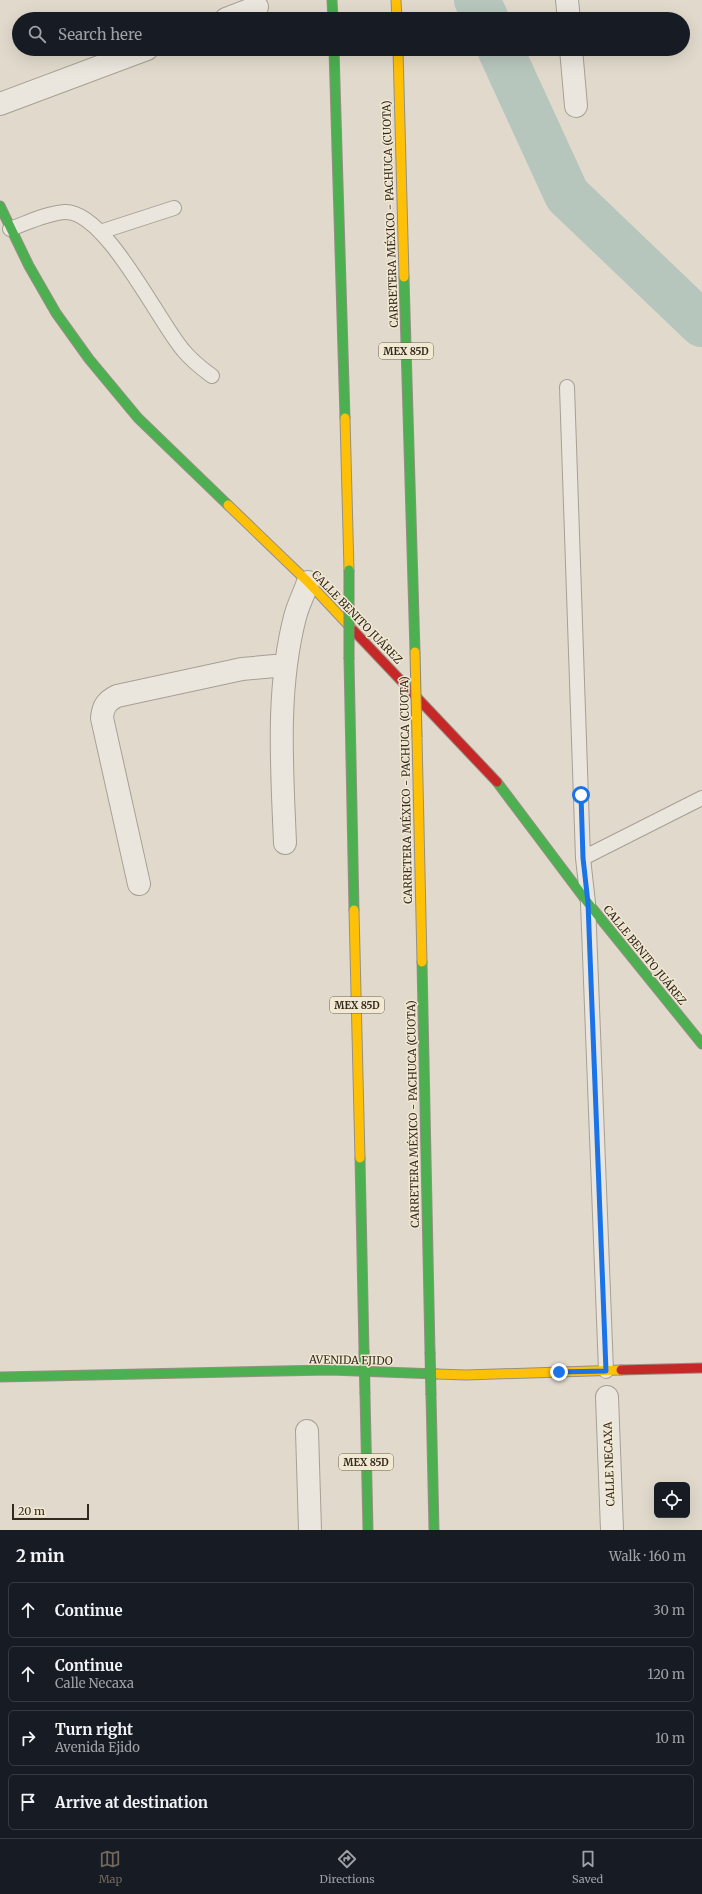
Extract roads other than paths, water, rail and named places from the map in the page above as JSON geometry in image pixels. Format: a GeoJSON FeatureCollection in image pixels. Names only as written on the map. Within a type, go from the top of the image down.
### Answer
{"type":"FeatureCollection","features":[{"type":"Feature","properties":{"kind":"main road"},"geometry":{"type":"LineString","coordinates":[[332,0],[333,12]]}},
{"type":"Feature","properties":{"kind":"main road"},"geometry":{"type":"LineString","coordinates":[[396,0],[397,12]]}},
{"type":"Feature","properties":{"kind":"main road","name":"MEX 85D"},"geometry":{"type":"LineString","coordinates":[[334,56],[349,570],[349,659],[368,1530]]}},
{"type":"Feature","properties":{"kind":"main road","name":"CARRETERA MÉXICO - PACHUCA (CUOTA)"},"geometry":{"type":"LineString","coordinates":[[398,56],[418,738],[434,1530]]}},
{"type":"Feature","properties":{"kind":"main road","name":"CALLE BENITO JUÁREZ"},"geometry":{"type":"LineString","coordinates":[[0,206],[29,266],[56,313],[89,359],[138,418],[308,582],[496,781],[588,903],[702,1044]]}},
{"type":"Feature","properties":{"kind":"main road","name":"AVENIDA EJIDO"},"geometry":{"type":"LineString","coordinates":[[0,1377],[330,1370],[466,1375],[702,1368]]}},
{"type":"Feature","properties":{"kind":"street"},"geometry":{"type":"LineString","coordinates":[[567,0],[568,12]]}},
{"type":"Feature","properties":{"kind":"street"},"geometry":{"type":"LineString","coordinates":[[244,12],[257,7]]}},
{"type":"Feature","properties":{"kind":"street"},"geometry":{"type":"LineString","coordinates":[[0,104],[127,56]]}},
{"type":"Feature","properties":{"kind":"street"},"geometry":{"type":"LineString","coordinates":[[572,56],[576,106]]}},
{"type":"Feature","properties":{"kind":"street"},"geometry":{"type":"LineString","coordinates":[[285,843],[281,742],[286,665],[296,615],[308,582]]}},
{"type":"Feature","properties":{"kind":"street"},"geometry":{"type":"LineString","coordinates":[[139,884],[102,718],[106,704],[117,696],[242,669],[286,665]]}},
{"type":"Feature","properties":{"kind":"street","name":"CALLE NECAXA"},"geometry":{"type":"LineString","coordinates":[[607,1397],[612,1530]]}},
{"type":"Feature","properties":{"kind":"street"},"geometry":{"type":"LineString","coordinates":[[307,1431],[310,1530]]}},
{"type":"Feature","properties":{"kind":"lane"},"geometry":{"type":"LineString","coordinates":[[100,232],[174,208]]}},
{"type":"Feature","properties":{"kind":"lane"},"geometry":{"type":"LineString","coordinates":[[10,229],[42,218],[66,212],[79,216],[100,232],[128,264],[150,302],[182,349],[196,364],[212,376]]}},
{"type":"Feature","properties":{"kind":"lane"},"geometry":{"type":"LineString","coordinates":[[567,387],[583,858],[588,903],[606,1371]]}},
{"type":"Feature","properties":{"kind":"lane"},"geometry":{"type":"LineString","coordinates":[[583,858],[702,798]]}},
{"type":"Feature","properties":{"kind":"waterway"},"geometry":{"type":"LineString","coordinates":[[477,0],[483,12]]}},
{"type":"Feature","properties":{"kind":"waterway"},"geometry":{"type":"LineString","coordinates":[[503,56],[567,195],[702,324]]}}]}
